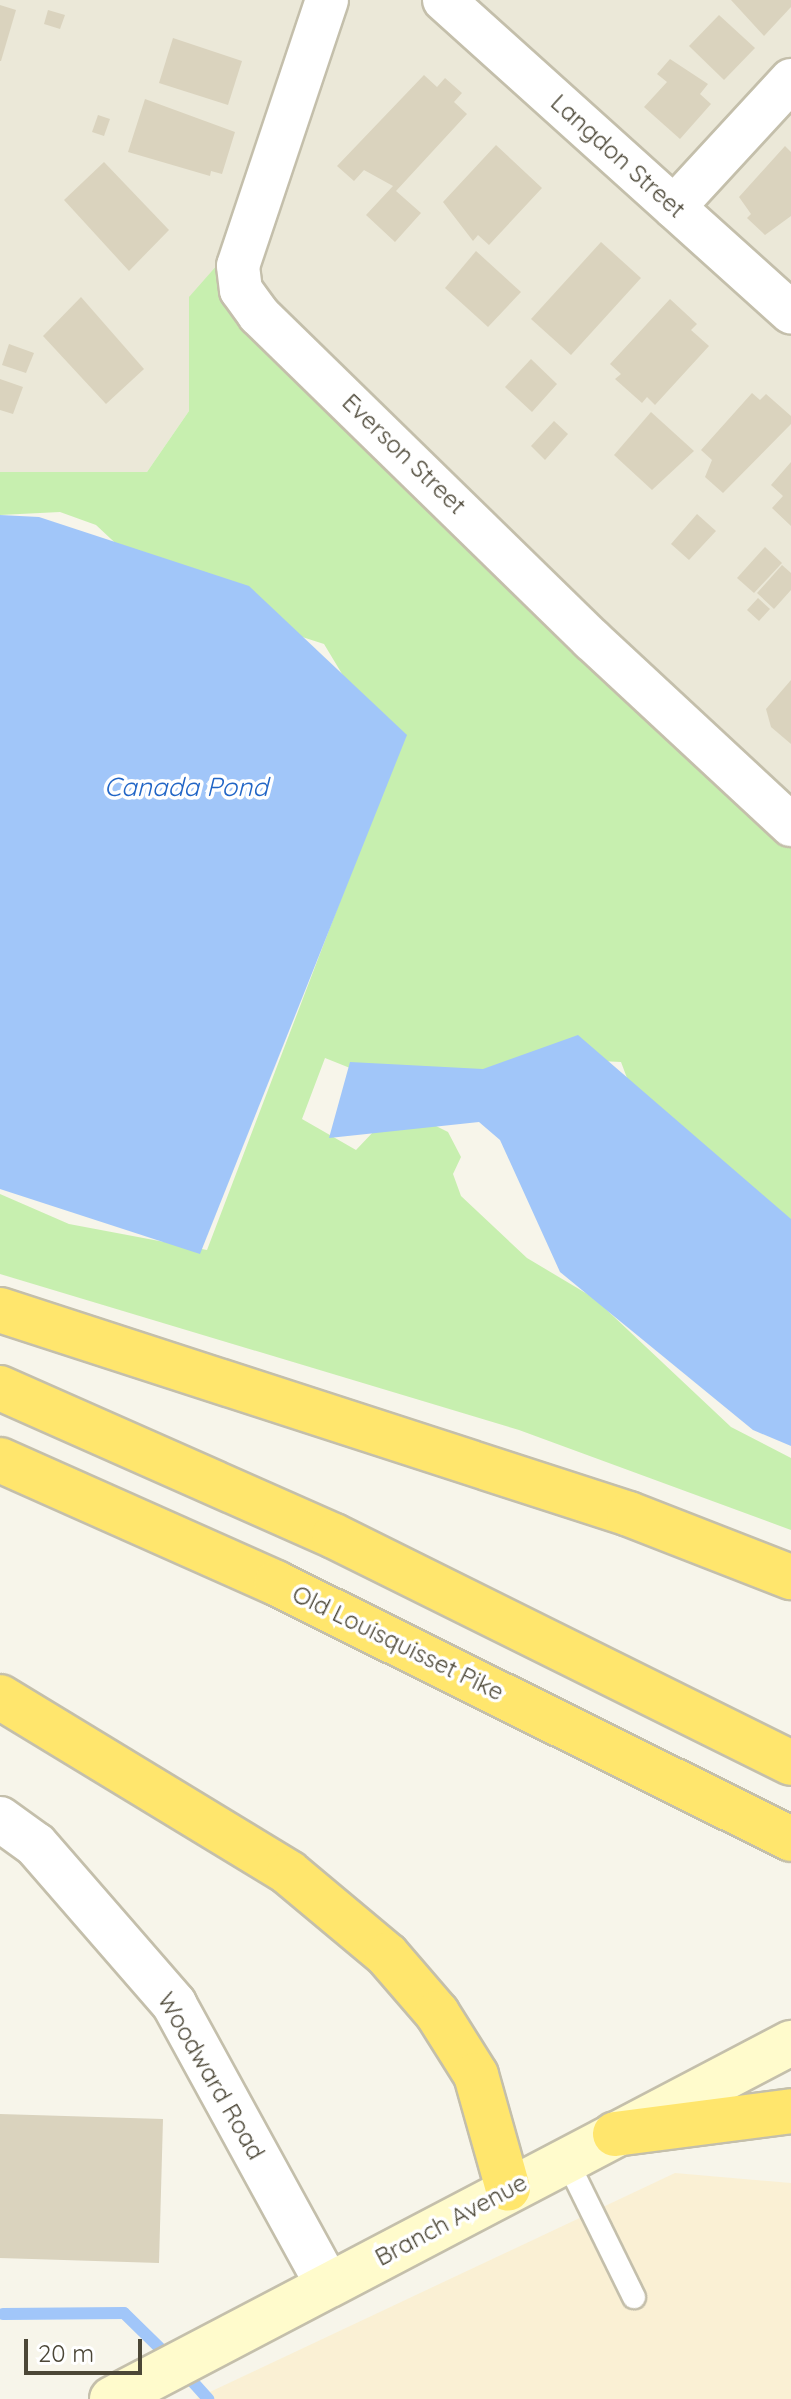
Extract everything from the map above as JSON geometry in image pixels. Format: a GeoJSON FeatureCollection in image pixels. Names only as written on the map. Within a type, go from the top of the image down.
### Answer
{"type":"FeatureCollection","features":[{"type":"Feature","properties":{"kind":"highway"},"geometry":{"type":"LineString","coordinates":[[0,1310],[554,1489],[791,1577]]}},
{"type":"Feature","properties":{"kind":"highway"},"geometry":{"type":"LineString","coordinates":[[0,1388],[334,1536],[791,1763]]}},
{"type":"Feature","properties":{"kind":"highway","name":"Old Louisquisset Pike"},"geometry":{"type":"LineString","coordinates":[[0,1460],[333,1610],[791,1839]]}},
{"type":"Feature","properties":{"kind":"highway"},"geometry":{"type":"LineString","coordinates":[[0,1697],[263,1855],[387,1955],[437,2013],[476,2075],[508,2189]]}},
{"type":"Feature","properties":{"kind":"highway"},"geometry":{"type":"LineString","coordinates":[[615,2134],[791,2111]]}},
{"type":"Feature","properties":{"kind":"main road","name":"Branch Avenue"},"geometry":{"type":"LineString","coordinates":[[112,2399],[202,2349],[791,2043]]}},
{"type":"Feature","properties":{"kind":"street","name":"Everson Street"},"geometry":{"type":"LineString","coordinates":[[327,0],[238,266],[241,290],[259,315],[592,640],[791,825]]}},
{"type":"Feature","properties":{"kind":"street","name":"Langdon Street"},"geometry":{"type":"LineString","coordinates":[[444,0],[791,312]]}},
{"type":"Feature","properties":{"kind":"street"},"geometry":{"type":"LineString","coordinates":[[674,207],[791,80]]}},
{"type":"Feature","properties":{"kind":"street","name":"Woodward Road"},"geometry":{"type":"LineString","coordinates":[[0,1819],[36,1845],[174,2004],[327,2284]]}},
{"type":"Feature","properties":{"kind":"lane"},"geometry":{"type":"LineString","coordinates":[[566,2159],[634,2297]]}},
{"type":"Feature","properties":{"kind":"shaded area"},"geometry":{"type":"Polygon","coordinates":[[[0,0],[791,0],[791,820],[189,297],[189,411],[147,472],[0,472],[0,0]]]}},
{"type":"Feature","properties":{"kind":"shaded area"},"geometry":{"type":"Polygon","coordinates":[[[675,2173],[791,2183],[791,2399],[195,2399],[675,2173]]]}},
{"type":"Feature","properties":{"kind":"green space"},"geometry":{"type":"Polygon","coordinates":[[[241,238],[259,300],[791,820],[791,1259],[636,1102],[621,1062],[579,1060],[552,1072],[370,1076],[325,1058],[302,1119],[356,1150],[375,1130],[416,1116],[448,1132],[461,1157],[453,1174],[461,1196],[527,1258],[594,1298],[731,1427],[791,1458],[791,1530],[519,1430],[0,1274],[0,1194],[69,1224],[207,1250],[376,807],[383,742],[324,644],[171,595],[96,525],[60,512],[0,515],[0,472],[147,472],[189,411],[189,297],[241,238]]]}},
{"type":"Feature","properties":{"kind":"water","name":"Canada Pond"},"geometry":{"type":"Polygon","coordinates":[[[0,515],[39,517],[249,586],[407,735],[200,1254],[0,1189],[0,515]]]}},
{"type":"Feature","properties":{"kind":"water"},"geometry":{"type":"Polygon","coordinates":[[[578,1035],[791,1219],[791,1446],[753,1430],[560,1272],[500,1140],[479,1122],[329,1138],[350,1062],[483,1069],[578,1035]]]}},
{"type":"Feature","properties":{"kind":"building"},"geometry":{"type":"Polygon","coordinates":[[[731,0],[791,0],[791,7],[764,36],[731,0]]]}},
{"type":"Feature","properties":{"kind":"building"},"geometry":{"type":"Polygon","coordinates":[[[0,5],[16,10],[1,61],[0,61],[0,5]]]}},
{"type":"Feature","properties":{"kind":"building"},"geometry":{"type":"Polygon","coordinates":[[[48,10],[65,15],[60,29],[44,24],[48,10]]]}},
{"type":"Feature","properties":{"kind":"building"},"geometry":{"type":"Polygon","coordinates":[[[719,15],[755,48],[724,80],[689,46],[719,15]]]}},
{"type":"Feature","properties":{"kind":"building"},"geometry":{"type":"Polygon","coordinates":[[[173,38],[242,61],[228,105],[159,83],[173,38]]]}},
{"type":"Feature","properties":{"kind":"building"},"geometry":{"type":"Polygon","coordinates":[[[670,59],[708,84],[700,94],[711,104],[680,139],[644,107],[667,82],[657,74],[670,59]]]}},
{"type":"Feature","properties":{"kind":"building"},"geometry":{"type":"Polygon","coordinates":[[[424,75],[437,87],[445,78],[462,93],[454,102],[467,114],[396,191],[421,213],[395,242],[366,215],[393,186],[364,170],[354,181],[337,166],[424,75]]]}},
{"type":"Feature","properties":{"kind":"building"},"geometry":{"type":"Polygon","coordinates":[[[145,99],[235,132],[222,174],[211,171],[210,176],[128,152],[145,99]]]}},
{"type":"Feature","properties":{"kind":"building"},"geometry":{"type":"Polygon","coordinates":[[[98,115],[110,119],[104,136],[92,132],[98,115]]]}},
{"type":"Feature","properties":{"kind":"building"},"geometry":{"type":"Polygon","coordinates":[[[496,145],[542,188],[489,245],[478,235],[473,241],[443,202],[496,145]]]}},
{"type":"Feature","properties":{"kind":"building"},"geometry":{"type":"Polygon","coordinates":[[[785,146],[791,152],[791,216],[765,235],[747,218],[751,214],[739,197],[785,146]]]}},
{"type":"Feature","properties":{"kind":"building"},"geometry":{"type":"Polygon","coordinates":[[[104,162],[169,230],[129,271],[64,200],[104,162]]]}},
{"type":"Feature","properties":{"kind":"building"},"geometry":{"type":"Polygon","coordinates":[[[601,242],[641,278],[571,355],[531,319],[601,242]]]}},
{"type":"Feature","properties":{"kind":"building"},"geometry":{"type":"Polygon","coordinates":[[[476,251],[521,292],[488,327],[445,288],[476,251]]]}},
{"type":"Feature","properties":{"kind":"building"},"geometry":{"type":"Polygon","coordinates":[[[81,297],[144,369],[106,404],[43,336],[81,297]]]}},
{"type":"Feature","properties":{"kind":"building"},"geometry":{"type":"Polygon","coordinates":[[[670,299],[697,324],[691,330],[709,346],[655,405],[647,397],[642,403],[615,379],[621,374],[610,364],[670,299]]]}},
{"type":"Feature","properties":{"kind":"building"},"geometry":{"type":"Polygon","coordinates":[[[9,344],[34,353],[26,373],[2,365],[9,344]]]}},
{"type":"Feature","properties":{"kind":"building"},"geometry":{"type":"Polygon","coordinates":[[[531,359],[557,384],[532,412],[505,387],[531,359]]]}},
{"type":"Feature","properties":{"kind":"building"},"geometry":{"type":"Polygon","coordinates":[[[0,379],[23,387],[13,414],[0,410],[0,379]]]}},
{"type":"Feature","properties":{"kind":"building"},"geometry":{"type":"Polygon","coordinates":[[[752,393],[760,400],[766,394],[791,416],[791,424],[723,493],[705,477],[712,460],[701,450],[752,393]]]}},
{"type":"Feature","properties":{"kind":"building"},"geometry":{"type":"Polygon","coordinates":[[[651,412],[694,451],[652,490],[614,455],[651,412]]]}},
{"type":"Feature","properties":{"kind":"building"},"geometry":{"type":"Polygon","coordinates":[[[554,421],[568,434],[545,460],[531,446],[554,421]]]}},
{"type":"Feature","properties":{"kind":"building"},"geometry":{"type":"Polygon","coordinates":[[[791,462],[791,526],[772,508],[783,496],[771,485],[791,462]]]}},
{"type":"Feature","properties":{"kind":"building"},"geometry":{"type":"Polygon","coordinates":[[[697,514],[716,531],[689,560],[671,544],[697,514]]]}},
{"type":"Feature","properties":{"kind":"building"},"geometry":{"type":"Polygon","coordinates":[[[765,547],[782,563],[754,593],[737,578],[765,547]]]}},
{"type":"Feature","properties":{"kind":"building"},"geometry":{"type":"Polygon","coordinates":[[[782,565],[791,573],[791,590],[774,609],[757,593],[782,565]]]}},
{"type":"Feature","properties":{"kind":"building"},"geometry":{"type":"Polygon","coordinates":[[[758,598],[770,609],[759,621],[747,610],[758,598]]]}},
{"type":"Feature","properties":{"kind":"building"},"geometry":{"type":"Polygon","coordinates":[[[791,680],[791,744],[771,727],[766,709],[791,680]]]}},
{"type":"Feature","properties":{"kind":"building"},"geometry":{"type":"Polygon","coordinates":[[[0,2114],[163,2119],[159,2263],[0,2258],[0,2114]]]}},
{"type":"Feature","properties":{"kind":"waterway"},"geometry":{"type":"LineString","coordinates":[[3,2314],[124,2313],[170,2358]]}},
{"type":"Feature","properties":{"kind":"waterway"},"geometry":{"type":"LineString","coordinates":[[183,2371],[208,2399]]}}]}
